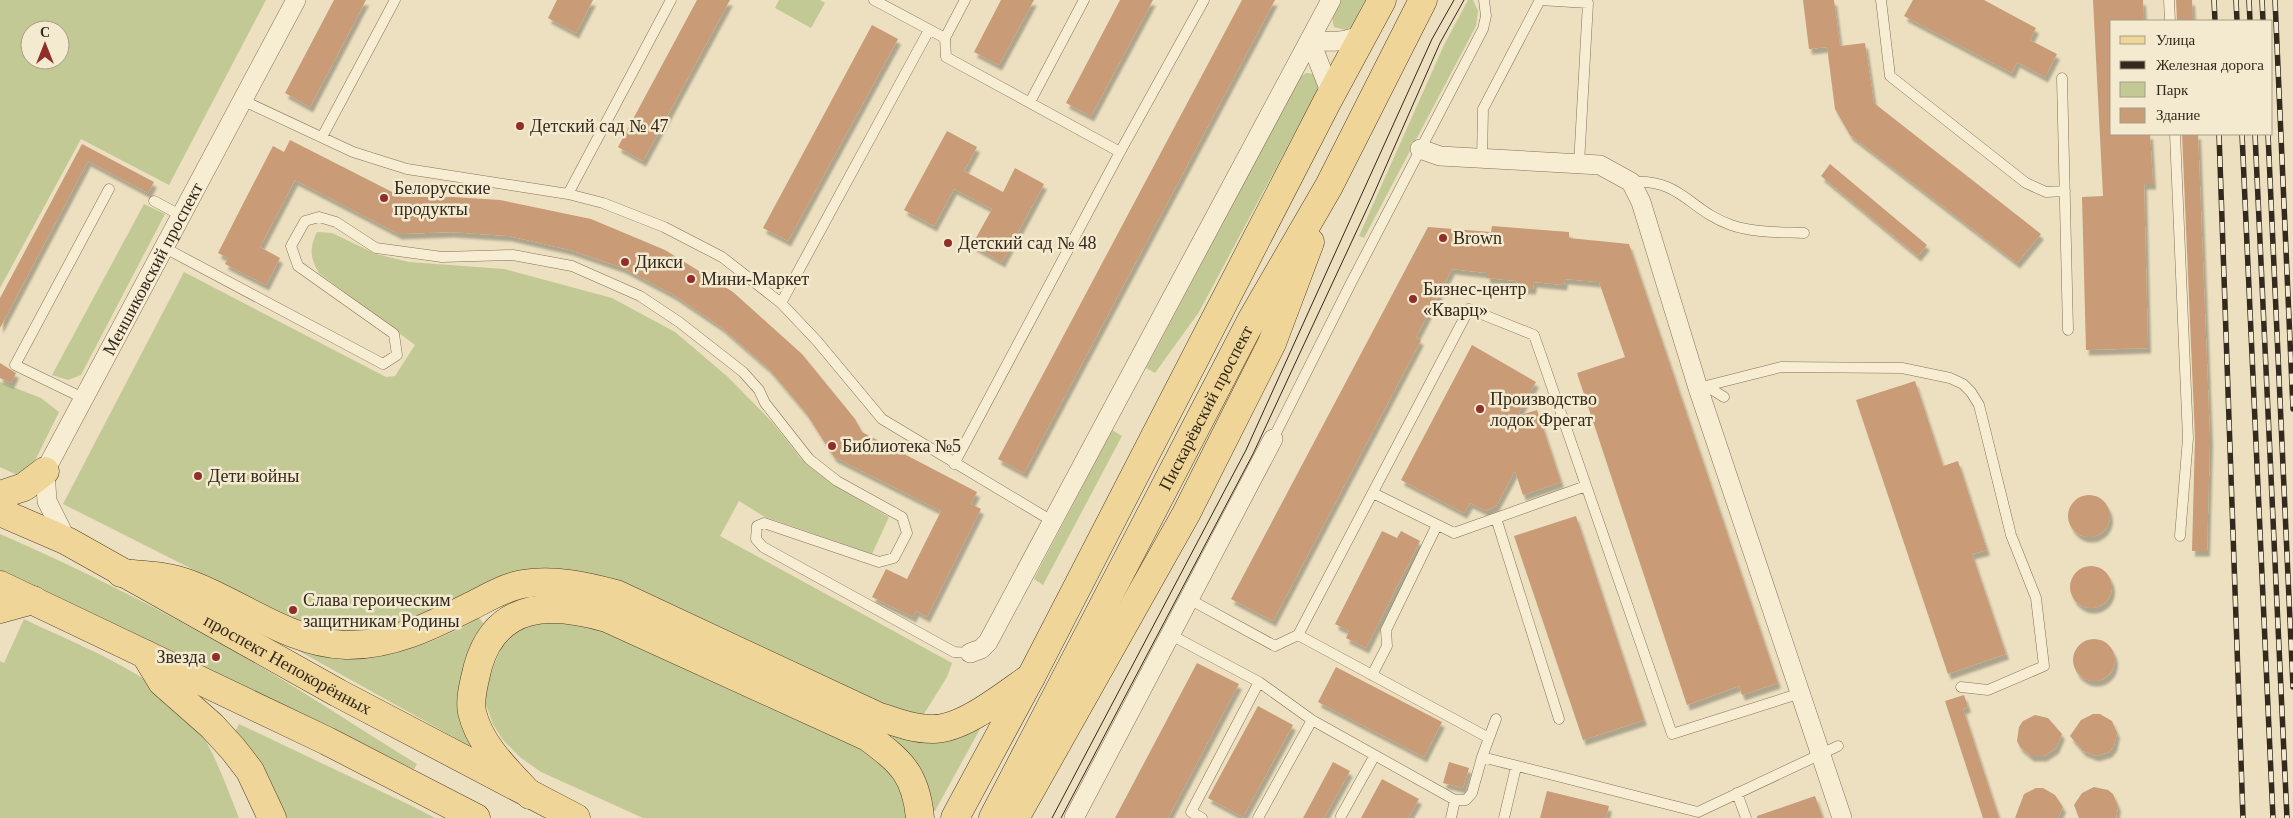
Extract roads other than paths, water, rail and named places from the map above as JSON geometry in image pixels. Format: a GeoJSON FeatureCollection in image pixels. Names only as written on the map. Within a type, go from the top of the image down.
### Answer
{"type":"FeatureCollection","features":[{"type":"Feature","properties":{"kind":"main road","name":"Пискарёвский проспект"},"geometry":{"type":"LineString","coordinates":[[955,818],[1031,677],[1327,102],[1382,0]]}},
{"type":"Feature","properties":{"kind":"main road","name":"Пискарёвский проспект"},"geometry":{"type":"LineString","coordinates":[[993,818],[1252,319],[1329,186],[1423,0]]}},
{"type":"Feature","properties":{"kind":"main road"},"geometry":{"type":"LineString","coordinates":[[1020,809],[1186,514],[1272,344],[1296,286],[1329,186]]}},
{"type":"Feature","properties":{"kind":"main road"},"geometry":{"type":"LineString","coordinates":[[0,495],[24,487],[45,471]]}},
{"type":"Feature","properties":{"kind":"main road","name":"проспект Непокорённых"},"geometry":{"type":"LineString","coordinates":[[0,512],[67,541],[338,693],[576,818]]}},
{"type":"Feature","properties":{"kind":"main road"},"geometry":{"type":"LineString","coordinates":[[121,572],[177,580],[312,640],[345,645],[376,643],[406,636],[498,593],[522,584],[552,582],[586,586],[616,594],[877,716],[910,727],[935,730],[971,718],[1031,677]]}},
{"type":"Feature","properties":{"kind":"main road"},"geometry":{"type":"LineString","coordinates":[[0,585],[327,741],[476,818]]}},
{"type":"Feature","properties":{"kind":"main road"},"geometry":{"type":"LineString","coordinates":[[0,609],[33,600]]}},
{"type":"Feature","properties":{"kind":"main road"},"geometry":{"type":"LineString","coordinates":[[534,797],[489,751],[471,710],[475,679],[487,644],[509,621],[527,612],[551,608],[577,609],[607,618],[868,737],[902,765],[912,781],[920,818]]}},
{"type":"Feature","properties":{"kind":"main road"},"geometry":{"type":"LineString","coordinates":[[145,654],[162,682],[212,726],[233,749],[250,771],[272,818]]}},
{"type":"Feature","properties":{"kind":"street","name":"Меншиковский проспект"},"geometry":{"type":"LineString","coordinates":[[45,471],[296,0]]}},
{"type":"Feature","properties":{"kind":"street"},"geometry":{"type":"LineString","coordinates":[[970,653],[981,649],[988,642],[1330,0]]}},
{"type":"Feature","properties":{"kind":"street"},"geometry":{"type":"LineString","coordinates":[[1310,40],[1350,41],[1363,34]]}},
{"type":"Feature","properties":{"kind":"street"},"geometry":{"type":"LineString","coordinates":[[1310,40],[1328,86],[1327,102]]}},
{"type":"Feature","properties":{"kind":"street"},"geometry":{"type":"LineString","coordinates":[[1420,149],[1440,156],[1600,165],[1631,182],[1641,202],[1842,818]]}},
{"type":"Feature","properties":{"kind":"street"},"geometry":{"type":"LineString","coordinates":[[1074,818],[1274,439]]}},
{"type":"Feature","properties":{"kind":"street"},"geometry":{"type":"LineString","coordinates":[[45,471],[47,501],[67,541]]}},
{"type":"Feature","properties":{"kind":"lane"},"geometry":{"type":"LineString","coordinates":[[322,137],[394,0]]}},
{"type":"Feature","properties":{"kind":"lane"},"geometry":{"type":"LineString","coordinates":[[568,194],[671,0]]}},
{"type":"Feature","properties":{"kind":"lane"},"geometry":{"type":"LineString","coordinates":[[874,0],[944,38]]}},
{"type":"Feature","properties":{"kind":"lane"},"geometry":{"type":"LineString","coordinates":[[965,0],[944,38],[946,57],[1120,152]]}},
{"type":"Feature","properties":{"kind":"lane"},"geometry":{"type":"LineString","coordinates":[[1030,102],[1084,0]]}},
{"type":"Feature","properties":{"kind":"lane"},"geometry":{"type":"LineString","coordinates":[[954,464],[1120,152],[1204,0]]}},
{"type":"Feature","properties":{"kind":"lane"},"geometry":{"type":"LineString","coordinates":[[1274,439],[1420,149],[1483,29],[1486,16],[1484,0]]}},
{"type":"Feature","properties":{"kind":"lane"},"geometry":{"type":"LineString","coordinates":[[1482,159],[1484,109],[1540,0],[1588,3],[1580,164]]}},
{"type":"Feature","properties":{"kind":"lane"},"geometry":{"type":"LineString","coordinates":[[1880,0],[1890,76],[2026,183],[2046,192],[2065,191]]}},
{"type":"Feature","properties":{"kind":"lane"},"geometry":{"type":"LineString","coordinates":[[2169,0],[2170,20]]}},
{"type":"Feature","properties":{"kind":"lane"},"geometry":{"type":"LineString","coordinates":[[781,303],[929,30]]}},
{"type":"Feature","properties":{"kind":"lane"},"geometry":{"type":"LineString","coordinates":[[2062,78],[2068,330]]}},
{"type":"Feature","properties":{"kind":"lane"},"geometry":{"type":"LineString","coordinates":[[244,100],[353,152],[407,169],[568,194],[603,203],[664,227],[722,257],[781,303],[817,341],[882,420],[1052,521]]}},
{"type":"Feature","properties":{"kind":"lane"},"geometry":{"type":"LineString","coordinates":[[2175,135],[2188,438],[2180,536]]}},
{"type":"Feature","properties":{"kind":"lane"},"geometry":{"type":"LineString","coordinates":[[1631,182],[1649,181],[1668,186],[1718,219],[1732,225],[1759,231],[1804,233]]}},
{"type":"Feature","properties":{"kind":"lane"},"geometry":{"type":"LineString","coordinates":[[85,399],[15,365],[109,189]]}},
{"type":"Feature","properties":{"kind":"lane"},"geometry":{"type":"LineString","coordinates":[[154,201],[182,216]]}},
{"type":"Feature","properties":{"kind":"lane"},"geometry":{"type":"LineString","coordinates":[[165,248],[383,364],[397,355],[394,334],[298,266],[291,246],[305,222],[319,217],[336,222],[376,248],[442,257],[513,255],[572,266],[640,296],[702,338],[743,372],[759,390],[765,403],[809,459],[837,482],[902,517],[907,533],[894,558],[879,562],[764,523],[757,526],[756,539],[763,547],[954,652],[970,653]]}},
{"type":"Feature","properties":{"kind":"lane"},"geometry":{"type":"LineString","coordinates":[[1189,599],[1275,646],[1298,635],[1469,309],[1534,335],[1672,734],[1801,693]]}},
{"type":"Feature","properties":{"kind":"lane"},"geometry":{"type":"LineString","coordinates":[[1702,387],[1781,367],[1892,368],[1950,378],[1972,392],[1979,405],[2011,535],[2036,598],[2044,666],[1988,690],[1961,687]]}},
{"type":"Feature","properties":{"kind":"lane"},"geometry":{"type":"LineString","coordinates":[[1702,387],[1724,397]]}},
{"type":"Feature","properties":{"kind":"lane"},"geometry":{"type":"LineString","coordinates":[[1454,533],[1586,486]]}},
{"type":"Feature","properties":{"kind":"lane"},"geometry":{"type":"LineString","coordinates":[[1373,493],[1454,533],[1462,542]]}},
{"type":"Feature","properties":{"kind":"lane"},"geometry":{"type":"LineString","coordinates":[[1496,518],[1559,719]]}},
{"type":"Feature","properties":{"kind":"lane"},"geometry":{"type":"LineString","coordinates":[[1372,675],[1387,646],[1386,630],[1437,525]]}},
{"type":"Feature","properties":{"kind":"lane"},"geometry":{"type":"LineString","coordinates":[[1171,635],[1258,682],[1312,720],[1454,800],[1466,800],[1472,793],[1482,757],[1496,719]]}},
{"type":"Feature","properties":{"kind":"lane"},"geometry":{"type":"LineString","coordinates":[[1298,635],[1489,738]]}},
{"type":"Feature","properties":{"kind":"lane"},"geometry":{"type":"LineString","coordinates":[[1202,818],[1191,812],[1258,682]]}},
{"type":"Feature","properties":{"kind":"lane"},"geometry":{"type":"LineString","coordinates":[[1258,818],[1312,720]]}},
{"type":"Feature","properties":{"kind":"lane"},"geometry":{"type":"LineString","coordinates":[[1482,757],[1697,815],[1737,793],[1838,746]]}},
{"type":"Feature","properties":{"kind":"lane"},"geometry":{"type":"LineString","coordinates":[[1341,816],[1375,755]]}},
{"type":"Feature","properties":{"kind":"lane"},"geometry":{"type":"LineString","coordinates":[[1504,818],[1516,767]]}},
{"type":"Feature","properties":{"kind":"lane"},"geometry":{"type":"LineString","coordinates":[[1737,793],[1746,818]]}},
{"type":"Feature","properties":{"kind":"lane"},"geometry":{"type":"LineString","coordinates":[[1451,818],[1454,800]]}},
{"type":"Feature","properties":{"kind":"tram line"},"geometry":{"type":"LineString","coordinates":[[1052,818],[1246,450],[1432,39],[1454,0]]}},
{"type":"Feature","properties":{"kind":"tram line"},"geometry":{"type":"LineString","coordinates":[[1061,818],[1253,454],[1372,198],[1440,43],[1464,0]]}},
{"type":"Feature","properties":{"kind":"railway"},"geometry":{"type":"LineString","coordinates":[[2214,0],[2215,20]]}},
{"type":"Feature","properties":{"kind":"railway"},"geometry":{"type":"LineString","coordinates":[[2236,0],[2237,20]]}},
{"type":"Feature","properties":{"kind":"railway"},"geometry":{"type":"LineString","coordinates":[[2249,0],[2250,20]]}},
{"type":"Feature","properties":{"kind":"railway"},"geometry":{"type":"LineString","coordinates":[[2262,0],[2263,20]]}},
{"type":"Feature","properties":{"kind":"railway"},"geometry":{"type":"LineString","coordinates":[[2275,0],[2293,409]]}},
{"type":"Feature","properties":{"kind":"railway"},"geometry":{"type":"LineString","coordinates":[[2219,135],[2243,818]]}},
{"type":"Feature","properties":{"kind":"railway"},"geometry":{"type":"LineString","coordinates":[[2242,135],[2273,818]]}},
{"type":"Feature","properties":{"kind":"railway"},"geometry":{"type":"LineString","coordinates":[[2255,135],[2287,818]]}},
{"type":"Feature","properties":{"kind":"railway"},"geometry":{"type":"LineString","coordinates":[[2268,135],[2293,687]]}},
{"type":"Feature","properties":{"kind":"place","name":"Детский сад № 47"},"geometry":{"type":"Point","coordinates":[520,126]}},
{"type":"Feature","properties":{"kind":"place","name":"Белорусские продукты"},"geometry":{"type":"Point","coordinates":[384,198]}},
{"type":"Feature","properties":{"kind":"place","name":"Brown"},"geometry":{"type":"Point","coordinates":[1443,238]}},
{"type":"Feature","properties":{"kind":"place","name":"Детский сад № 48"},"geometry":{"type":"Point","coordinates":[948,243]}},
{"type":"Feature","properties":{"kind":"place","name":"Дикси"},"geometry":{"type":"Point","coordinates":[625,262]}},
{"type":"Feature","properties":{"kind":"place","name":"Мини-Маркет"},"geometry":{"type":"Point","coordinates":[691,279]}},
{"type":"Feature","properties":{"kind":"place","name":"Бизнес-центр «Кварц»"},"geometry":{"type":"Point","coordinates":[1413,299]}},
{"type":"Feature","properties":{"kind":"place","name":"Производство лодок Фрегат"},"geometry":{"type":"Point","coordinates":[1480,409]}},
{"type":"Feature","properties":{"kind":"place","name":"Библиотека №5"},"geometry":{"type":"Point","coordinates":[832,446]}},
{"type":"Feature","properties":{"kind":"place","name":"Дети войны"},"geometry":{"type":"Point","coordinates":[198,476]}},
{"type":"Feature","properties":{"kind":"place","name":"Слава героическим защитникам Родины"},"geometry":{"type":"Point","coordinates":[293,610]}},
{"type":"Feature","properties":{"kind":"place","name":"Звезда"},"geometry":{"type":"Point","coordinates":[216,657]}}]}
